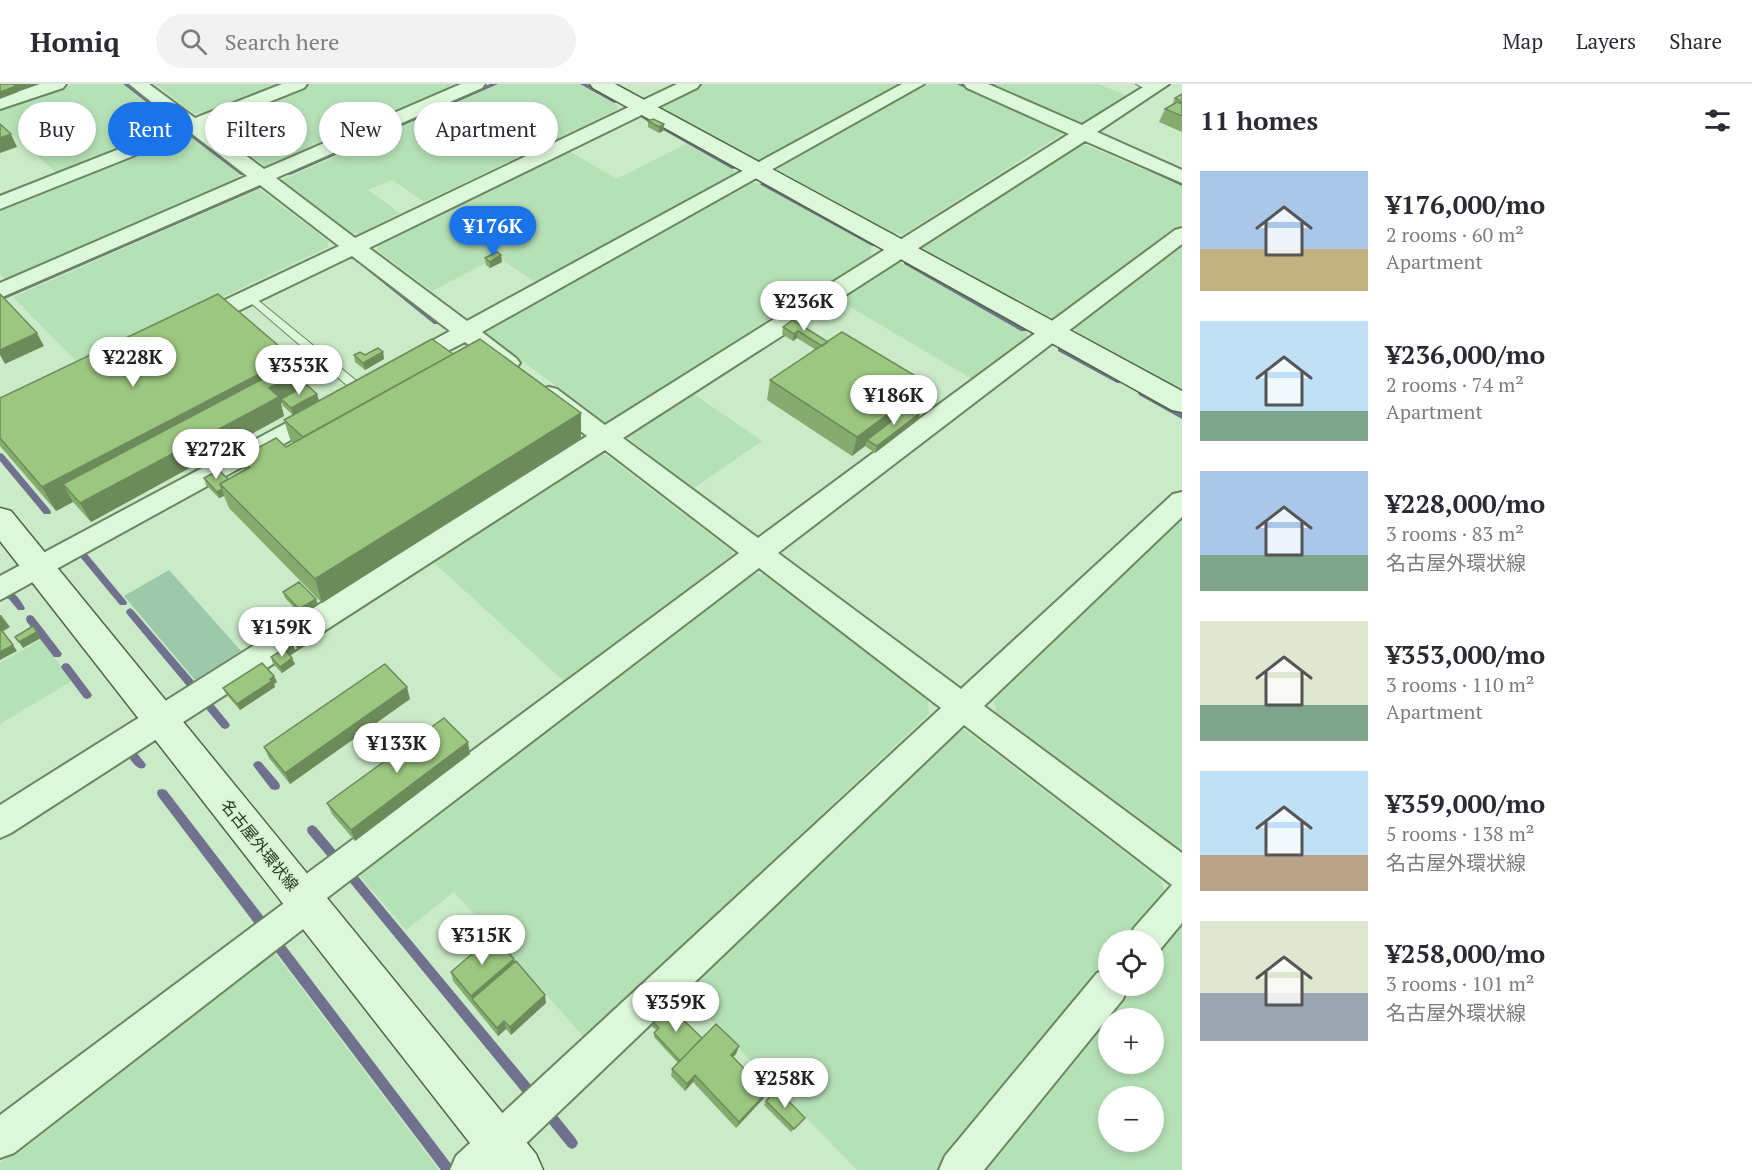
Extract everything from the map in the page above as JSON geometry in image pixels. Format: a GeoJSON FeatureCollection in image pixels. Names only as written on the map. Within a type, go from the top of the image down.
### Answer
{"type":"FeatureCollection","features":[{"type":"Feature","properties":{"kind":"street"},"geometry":{"type":"LineString","coordinates":[[0,105],[57,84]]}},
{"type":"Feature","properties":{"kind":"street"},"geometry":{"type":"LineString","coordinates":[[138,84],[1182,873]]}},
{"type":"Feature","properties":{"kind":"street"},"geometry":{"type":"LineString","coordinates":[[0,203],[298,84]]}},
{"type":"Feature","properties":{"kind":"street"},"geometry":{"type":"LineString","coordinates":[[0,291],[476,84]]}},
{"type":"Feature","properties":{"kind":"street"},"geometry":{"type":"LineString","coordinates":[[600,84],[1182,403]]}},
{"type":"Feature","properties":{"kind":"street"},"geometry":{"type":"LineString","coordinates":[[174,333],[691,84]]}},
{"type":"Feature","properties":{"kind":"street"},"geometry":{"type":"LineString","coordinates":[[0,589],[915,84]]}},
{"type":"Feature","properties":{"kind":"street"},"geometry":{"type":"LineString","coordinates":[[974,84],[1182,177]]}},
{"type":"Feature","properties":{"kind":"street"},"geometry":{"type":"LineString","coordinates":[[0,823],[1083,133],[1151,86]]}},
{"type":"Feature","properties":{"kind":"street"},"geometry":{"type":"LineString","coordinates":[[0,1139],[758,553],[1182,234]]}},
{"type":"Feature","properties":{"kind":"street"},"geometry":{"type":"LineString","coordinates":[[470,1170],[509,1157],[963,707],[1182,501]]}},
{"type":"Feature","properties":{"kind":"street","name":"名古屋外環状線"},"geometry":{"type":"LineString","coordinates":[[0,519],[509,1157]]}},
{"type":"Feature","properties":{"kind":"street"},"geometry":{"type":"LineString","coordinates":[[1154,930],[1182,897]]}},
{"type":"Feature","properties":{"kind":"street"},"geometry":{"type":"LineString","coordinates":[[959,1170],[1102,996]]}},
{"type":"Feature","properties":{"kind":"lane"},"geometry":{"type":"LineString","coordinates":[[249,297],[376,381]]}},
{"type":"Feature","properties":{"kind":"green space"},"geometry":{"type":"Polygon","coordinates":[[[73,84],[123,84],[147,102],[108,102],[108,153],[57,173],[37,156],[96,156],[96,102],[22,102],[73,84]]]}},
{"type":"Feature","properties":{"kind":"green space"},"geometry":{"type":"Polygon","coordinates":[[[155,84],[280,84],[234,102],[205,102],[205,113],[193,112],[193,102],[179,102],[155,84]]]}},
{"type":"Feature","properties":{"kind":"green space"},"geometry":{"type":"Polygon","coordinates":[[[311,84],[463,84],[422,102],[414,102],[414,105],[402,111],[402,102],[319,102],[319,147],[307,152],[307,102],[268,102],[311,84]]]}},
{"type":"Feature","properties":{"kind":"green space"},"geometry":{"type":"Polygon","coordinates":[[[499,84],[579,84],[618,106],[616,110],[558,138],[558,102],[458,102],[499,84]]]}},
{"type":"Feature","properties":{"kind":"green space"},"geometry":{"type":"Polygon","coordinates":[[[701,84],[908,84],[767,161],[751,160],[661,110],[660,104],[701,84]]]}},
{"type":"Feature","properties":{"kind":"green space"},"geometry":{"type":"Polygon","coordinates":[[[928,84],[957,84],[1061,130],[1062,134],[904,234],[892,234],[777,172],[778,167],[928,84]]]}},
{"type":"Feature","properties":{"kind":"green space"},"geometry":{"type":"Polygon","coordinates":[[[982,84],[1099,84],[1127,96],[1083,124],[1071,123],[982,84]]]}},
{"type":"Feature","properties":{"kind":"green space"},"geometry":{"type":"Polygon","coordinates":[[[18,104],[18,139],[0,124],[0,110],[18,104]]]}},
{"type":"Feature","properties":{"kind":"green space"},"geometry":{"type":"Polygon","coordinates":[[[414,122],[414,156],[520,156],[424,202],[392,180],[368,190],[400,213],[359,234],[350,233],[280,181],[336,156],[402,156],[402,127],[414,122]]]}},
{"type":"Feature","properties":{"kind":"green space"},"geometry":{"type":"Polygon","coordinates":[[[193,138],[205,147],[205,156],[217,156],[240,174],[237,180],[6,280],[0,274],[0,207],[128,156],[193,156],[193,138]]]}},
{"type":"Feature","properties":{"kind":"green space"},"geometry":{"type":"Polygon","coordinates":[[[1079,142],[1182,186],[1182,225],[1058,319],[1047,319],[921,251],[920,245],[1079,142]]]}},
{"type":"Feature","properties":{"kind":"green space"},"geometry":{"type":"Polygon","coordinates":[[[686,144],[734,170],[734,174],[535,282],[498,257],[432,291],[377,250],[378,242],[567,150],[617,179],[686,144]]]}},
{"type":"Feature","properties":{"kind":"green space"},"geometry":{"type":"Polygon","coordinates":[[[252,156],[297,156],[272,167],[265,166],[252,156]]]}},
{"type":"Feature","properties":{"kind":"green space"},"geometry":{"type":"Polygon","coordinates":[[[751,183],[758,183],[871,246],[871,258],[610,422],[604,422],[483,332],[486,326],[751,183]]]}},
{"type":"Feature","properties":{"kind":"green space"},"geometry":{"type":"Polygon","coordinates":[[[259,189],[328,241],[328,247],[80,365],[13,297],[259,189]]]}},
{"type":"Feature","properties":{"kind":"green space"},"geometry":{"type":"Polygon","coordinates":[[[1182,246],[1182,393],[1077,336],[1075,326],[1182,246]]]}},
{"type":"Feature","properties":{"kind":"green space"},"geometry":{"type":"Polygon","coordinates":[[[891,262],[901,263],[1026,331],[1028,337],[972,379],[835,298],[891,262]]]}},
{"type":"Feature","properties":{"kind":"green space"},"geometry":{"type":"Polygon","coordinates":[[[691,392],[762,441],[694,488],[628,438],[629,432],[691,392]]]}},
{"type":"Feature","properties":{"kind":"green space"},"geometry":{"type":"Polygon","coordinates":[[[595,452],[603,453],[732,551],[733,558],[567,684],[430,559],[595,452]]]}},
{"type":"Feature","properties":{"kind":"green space"},"geometry":{"type":"Polygon","coordinates":[[[1182,519],[1182,850],[996,712],[994,700],[1182,519]]]}},
{"type":"Feature","properties":{"kind":"green space"},"geometry":{"type":"Polygon","coordinates":[[[169,570],[241,651],[195,680],[124,596],[169,570]]]}},
{"type":"Feature","properties":{"kind":"green space"},"geometry":{"type":"Polygon","coordinates":[[[750,573],[763,574],[928,699],[929,714],[584,1037],[454,892],[406,930],[358,874],[750,573]]]}},
{"type":"Feature","properties":{"kind":"green space"},"geometry":{"type":"Polygon","coordinates":[[[41,640],[72,681],[0,724],[0,663],[41,640]]]}},
{"type":"Feature","properties":{"kind":"green space"},"geometry":{"type":"Polygon","coordinates":[[[954,730],[965,730],[1160,879],[1166,893],[1135,930],[1098,930],[1098,975],[939,1170],[857,1170],[683,991],[954,730]]]}},
{"type":"Feature","properties":{"kind":"green space"},"geometry":{"type":"Polygon","coordinates":[[[1182,920],[1182,1170],[983,1170],[1098,1026],[1098,1074],[1164,1074],[1164,1008],[1112,1008],[1122,996],[1164,996],[1164,943],[1182,920]]]}},
{"type":"Feature","properties":{"kind":"green space"},"geometry":{"type":"Polygon","coordinates":[[[274,952],[439,1170],[0,1170],[0,1163],[274,952]]]}},
{"type":"Feature","properties":{"kind":"building"},"geometry":{"type":"Polygon","coordinates":[[[0,84],[13,84],[16,86],[0,92],[0,84]]]}},
{"type":"Feature","properties":{"kind":"building"},"geometry":{"type":"Polygon","coordinates":[[[1182,94],[1182,102],[1175,98],[1182,94]]]}},
{"type":"Feature","properties":{"kind":"building"},"geometry":{"type":"Polygon","coordinates":[[[1177,102],[1182,104],[1182,116],[1165,109],[1177,102]]]}},
{"type":"Feature","properties":{"kind":"building"},"geometry":{"type":"Polygon","coordinates":[[[653,119],[664,124],[659,127],[648,121],[653,119]]]}},
{"type":"Feature","properties":{"kind":"building"},"geometry":{"type":"Polygon","coordinates":[[[0,124],[11,134],[0,138],[0,124]]]}},
{"type":"Feature","properties":{"kind":"building"},"geometry":{"type":"Polygon","coordinates":[[[497,252],[501,255],[490,262],[485,258],[497,252]]]}},
{"type":"Feature","properties":{"kind":"building"},"geometry":{"type":"Polygon","coordinates":[[[0,294],[37,333],[0,350],[0,294]]]}},
{"type":"Feature","properties":{"kind":"building"},"geometry":{"type":"Polygon","coordinates":[[[218,294],[292,357],[42,487],[0,438],[0,398],[218,294]]]}},
{"type":"Feature","properties":{"kind":"building"},"geometry":{"type":"Polygon","coordinates":[[[793,320],[828,342],[822,346],[798,331],[794,334],[783,327],[793,320]]]}},
{"type":"Feature","properties":{"kind":"building"},"geometry":{"type":"Polygon","coordinates":[[[842,332],[929,384],[857,437],[770,380],[842,332]]]}},
{"type":"Feature","properties":{"kind":"building"},"geometry":{"type":"Polygon","coordinates":[[[432,339],[453,354],[303,437],[284,420],[432,339]]]}},
{"type":"Feature","properties":{"kind":"building"},"geometry":{"type":"Polygon","coordinates":[[[480,339],[581,413],[315,579],[220,484],[250,467],[240,458],[276,438],[286,447],[480,339]]]}},
{"type":"Feature","properties":{"kind":"building"},"geometry":{"type":"Polygon","coordinates":[[[378,348],[383,352],[363,363],[354,355],[360,352],[365,355],[378,348]]]}},
{"type":"Feature","properties":{"kind":"building"},"geometry":{"type":"Polygon","coordinates":[[[293,363],[301,371],[269,388],[279,397],[80,503],[63,484],[293,363]]]}},
{"type":"Feature","properties":{"kind":"building"},"geometry":{"type":"Polygon","coordinates":[[[307,385],[317,394],[291,408],[281,399],[307,385]]]}},
{"type":"Feature","properties":{"kind":"building"},"geometry":{"type":"Polygon","coordinates":[[[910,407],[920,413],[877,446],[867,440],[910,407]]]}},
{"type":"Feature","properties":{"kind":"building"},"geometry":{"type":"Polygon","coordinates":[[[219,470],[228,479],[220,484],[222,489],[217,492],[204,478],[219,470]]]}},
{"type":"Feature","properties":{"kind":"building"},"geometry":{"type":"Polygon","coordinates":[[[299,582],[316,599],[299,609],[283,592],[299,582]]]}},
{"type":"Feature","properties":{"kind":"building"},"geometry":{"type":"Polygon","coordinates":[[[33,626],[37,632],[19,642],[15,637],[33,626]]]}},
{"type":"Feature","properties":{"kind":"building"},"geometry":{"type":"Polygon","coordinates":[[[0,628],[13,645],[0,652],[0,628]]]}},
{"type":"Feature","properties":{"kind":"building"},"geometry":{"type":"Polygon","coordinates":[[[301,635],[303,637],[295,643],[293,640],[301,635]]]}},
{"type":"Feature","properties":{"kind":"building"},"geometry":{"type":"Polygon","coordinates":[[[291,642],[293,644],[285,649],[283,647],[291,642]]]}},
{"type":"Feature","properties":{"kind":"building"},"geometry":{"type":"Polygon","coordinates":[[[284,649],[292,658],[280,667],[271,657],[284,649]]]}},
{"type":"Feature","properties":{"kind":"building"},"geometry":{"type":"Polygon","coordinates":[[[262,663],[274,676],[270,679],[272,681],[237,704],[223,688],[262,663]]]}},
{"type":"Feature","properties":{"kind":"building"},"geometry":{"type":"Polygon","coordinates":[[[385,664],[407,687],[285,773],[264,747],[385,664]]]}},
{"type":"Feature","properties":{"kind":"building"},"geometry":{"type":"Polygon","coordinates":[[[444,718],[468,742],[351,830],[327,803],[444,718]]]}},
{"type":"Feature","properties":{"kind":"building"},"geometry":{"type":"Polygon","coordinates":[[[493,936],[514,959],[471,996],[451,972],[493,936]]]}},
{"type":"Feature","properties":{"kind":"building"},"geometry":{"type":"Polygon","coordinates":[[[516,961],[545,995],[510,1027],[504,1021],[497,1028],[472,999],[516,961]]]}},
{"type":"Feature","properties":{"kind":"building"},"geometry":{"type":"Polygon","coordinates":[[[669,1006],[702,1038],[680,1061],[654,1033],[659,1028],[653,1022],[669,1006]]]}},
{"type":"Feature","properties":{"kind":"building"},"geometry":{"type":"Polygon","coordinates":[[[716,1024],[739,1046],[731,1055],[767,1092],[739,1122],[695,1075],[687,1084],[672,1069],[716,1024]]]}},
{"type":"Feature","properties":{"kind":"building"},"geometry":{"type":"Polygon","coordinates":[[[777,1089],[805,1118],[794,1129],[766,1101],[777,1089]]]}},
{"type":"Feature","properties":{"kind":"waterway"},"geometry":{"type":"LineString","coordinates":[[126,84],[149,102]]}},
{"type":"Feature","properties":{"kind":"waterway"},"geometry":{"type":"LineString","coordinates":[[288,174],[495,84]]}},
{"type":"Feature","properties":{"kind":"waterway"},"geometry":{"type":"LineString","coordinates":[[583,84],[616,102]]}},
{"type":"Feature","properties":{"kind":"waterway"},"geometry":{"type":"LineString","coordinates":[[960,84],[977,92]]}},
{"type":"Feature","properties":{"kind":"waterway"},"geometry":{"type":"LineString","coordinates":[[644,117],[734,168]]}},
{"type":"Feature","properties":{"kind":"waterway"},"geometry":{"type":"LineString","coordinates":[[193,136],[243,174]]}},
{"type":"Feature","properties":{"kind":"waterway"},"geometry":{"type":"LineString","coordinates":[[1116,154],[1182,184]]}},
{"type":"Feature","properties":{"kind":"waterway"},"geometry":{"type":"LineString","coordinates":[[763,184],[874,245]]}},
{"type":"Feature","properties":{"kind":"waterway"},"geometry":{"type":"LineString","coordinates":[[0,299],[257,188]]}},
{"type":"Feature","properties":{"kind":"waterway"},"geometry":{"type":"LineString","coordinates":[[906,263],[1024,329]]}},
{"type":"Feature","properties":{"kind":"waterway"},"geometry":{"type":"LineString","coordinates":[[368,268],[437,322]]}},
{"type":"Feature","properties":{"kind":"waterway"},"geometry":{"type":"LineString","coordinates":[[1061,349],[1120,381]]}},
{"type":"Feature","properties":{"kind":"waterway"},"geometry":{"type":"LineString","coordinates":[[1142,393],[1182,416]]}},
{"type":"Feature","properties":{"kind":"waterway"},"geometry":{"type":"LineString","coordinates":[[0,456],[47,512]]}},
{"type":"Feature","properties":{"kind":"waterway"},"geometry":{"type":"LineString","coordinates":[[79,550],[123,603]]}},
{"type":"Feature","properties":{"kind":"waterway"},"geometry":{"type":"LineString","coordinates":[[8,596],[11,595],[21,608]]}},
{"type":"Feature","properties":{"kind":"waterway"},"geometry":{"type":"LineString","coordinates":[[130,612],[190,683]]}},
{"type":"Feature","properties":{"kind":"waterway"},"geometry":{"type":"LineString","coordinates":[[30,619],[57,654]]}},
{"type":"Feature","properties":{"kind":"waterway"},"geometry":{"type":"LineString","coordinates":[[66,667],[87,695]]}},
{"type":"Feature","properties":{"kind":"waterway"},"geometry":{"type":"LineString","coordinates":[[206,702],[225,725]]}},
{"type":"Feature","properties":{"kind":"waterway"},"geometry":{"type":"LineString","coordinates":[[128,749],[141,765]]}},
{"type":"Feature","properties":{"kind":"waterway"},"geometry":{"type":"LineString","coordinates":[[258,765],[275,786]]}},
{"type":"Feature","properties":{"kind":"waterway"},"geometry":{"type":"LineString","coordinates":[[162,793],[259,920]]}},
{"type":"Feature","properties":{"kind":"waterway"},"geometry":{"type":"LineString","coordinates":[[312,830],[333,855]]}},
{"type":"Feature","properties":{"kind":"waterway"},"geometry":{"type":"LineString","coordinates":[[352,877],[527,1089]]}},
{"type":"Feature","properties":{"kind":"waterway"},"geometry":{"type":"LineString","coordinates":[[271,949],[277,944],[447,1168]]}},
{"type":"Feature","properties":{"kind":"waterway"},"geometry":{"type":"LineString","coordinates":[[551,1117],[572,1143]]}}]}
